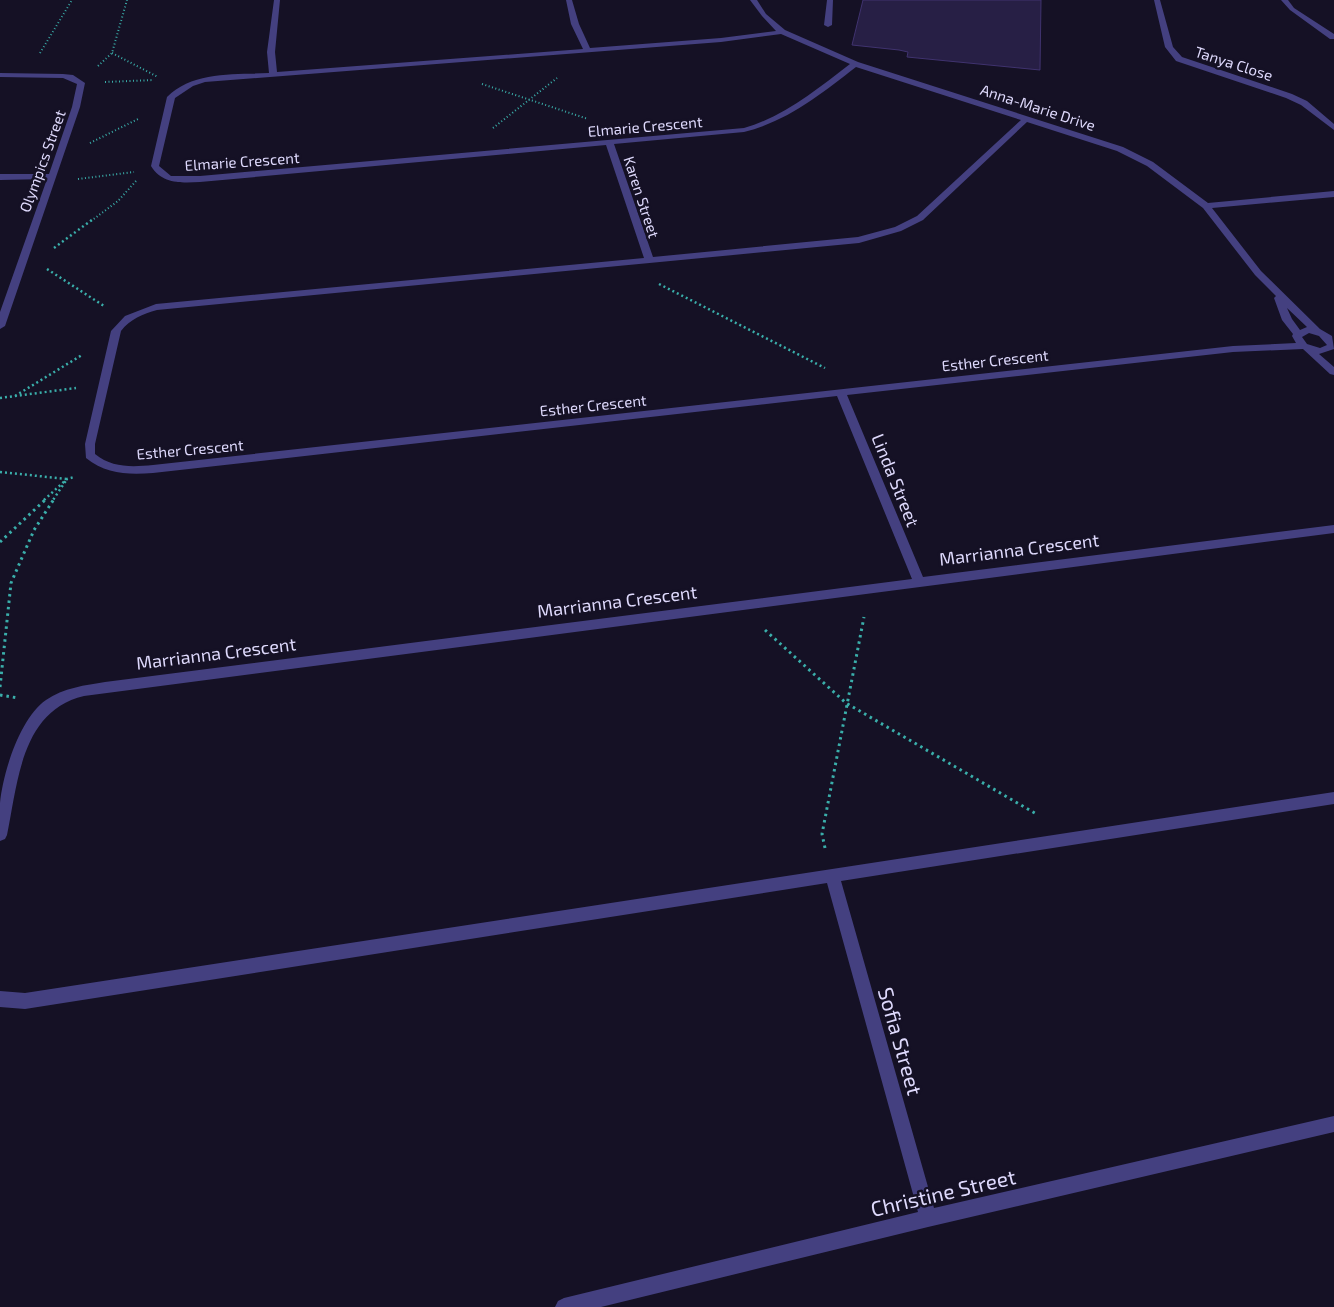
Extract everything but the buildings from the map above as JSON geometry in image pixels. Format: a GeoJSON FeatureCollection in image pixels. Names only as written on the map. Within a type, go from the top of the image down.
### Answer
{"type":"FeatureCollection","features":[{"type":"Feature","properties":{"kind":"street"},"geometry":{"type":"LineString","coordinates":[[272,74],[277,0]]}},
{"type":"Feature","properties":{"kind":"street"},"geometry":{"type":"LineString","coordinates":[[569,0],[575,24],[587,50]]}},
{"type":"Feature","properties":{"kind":"street","name":"Anna-Marie Drive"},"geometry":{"type":"LineString","coordinates":[[753,0],[764,15],[782,32],[855,64],[1132,153],[1177,183],[1206,206],[1278,296],[1325,333],[1331,340],[1333,348]]}},
{"type":"Feature","properties":{"kind":"street"},"geometry":{"type":"LineString","coordinates":[[828,25],[830,0]]}},
{"type":"Feature","properties":{"kind":"street","name":"Tanya Close"},"geometry":{"type":"LineString","coordinates":[[1157,0],[1169,47],[1180,59],[1289,96],[1304,103],[1334,128]]}},
{"type":"Feature","properties":{"kind":"street"},"geometry":{"type":"LineString","coordinates":[[1284,0],[1292,9],[1334,37]]}},
{"type":"Feature","properties":{"kind":"street"},"geometry":{"type":"LineString","coordinates":[[158,173],[155,162],[169,100],[179,90],[197,82],[272,74],[721,40],[782,32]]}},
{"type":"Feature","properties":{"kind":"street","name":"Elmarie Crescent"},"geometry":{"type":"LineString","coordinates":[[158,173],[181,180],[200,179],[721,133],[760,126],[789,113],[855,64]]}},
{"type":"Feature","properties":{"kind":"street"},"geometry":{"type":"LineString","coordinates":[[0,75],[27,74],[70,77],[81,83]]}},
{"type":"Feature","properties":{"kind":"street","name":"Olympics Street"},"geometry":{"type":"LineString","coordinates":[[0,326],[3,304],[20,266],[76,107],[81,83]]}},
{"type":"Feature","properties":{"kind":"street","name":"Esther Crescent"},"geometry":{"type":"LineString","coordinates":[[1026,119],[934,207],[920,218],[898,229],[859,240],[156,307],[138,312],[126,319],[116,331],[90,444],[90,456],[97,462],[110,467],[135,470],[174,467],[1233,349],[1306,347],[1321,351],[1333,348]]}},
{"type":"Feature","properties":{"kind":"street","name":"Karen Street"},"geometry":{"type":"LineString","coordinates":[[610,144],[649,260]]}},
{"type":"Feature","properties":{"kind":"street"},"geometry":{"type":"LineString","coordinates":[[0,177],[51,176]]}},
{"type":"Feature","properties":{"kind":"street"},"geometry":{"type":"LineString","coordinates":[[1206,206],[1334,194]]}},
{"type":"Feature","properties":{"kind":"street","name":"Anna-Marie Drive"},"geometry":{"type":"LineString","coordinates":[[1278,296],[1287,320],[1306,347]]}},
{"type":"Feature","properties":{"kind":"street","name":"Esther Crescent"},"geometry":{"type":"LineString","coordinates":[[1233,349],[1298,335],[1304,331],[1325,333]]}},
{"type":"Feature","properties":{"kind":"street"},"geometry":{"type":"LineString","coordinates":[[1306,347],[1334,372]]}},
{"type":"Feature","properties":{"kind":"street","name":"Linda Street"},"geometry":{"type":"LineString","coordinates":[[841,392],[919,580]]}},
{"type":"Feature","properties":{"kind":"street","name":"Marrianna Crescent"},"geometry":{"type":"LineString","coordinates":[[0,835],[21,746],[33,721],[50,704],[76,692],[105,686],[919,580],[1334,529]]}},
{"type":"Feature","properties":{"kind":"street"},"geometry":{"type":"LineString","coordinates":[[0,998],[25,1001],[1334,798]]}},
{"type":"Feature","properties":{"kind":"street","name":"Sofia Street"},"geometry":{"type":"LineString","coordinates":[[832,875],[928,1218]]}},
{"type":"Feature","properties":{"kind":"street","name":"Christine Street"},"geometry":{"type":"LineString","coordinates":[[564,1307],[928,1218],[1334,1124]]}},
{"type":"Feature","properties":{"kind":"path"},"geometry":{"type":"LineString","coordinates":[[27,74],[72,0]]}},
{"type":"Feature","properties":{"kind":"path"},"geometry":{"type":"LineString","coordinates":[[127,0],[112,53],[153,76],[197,82]]}},
{"type":"Feature","properties":{"kind":"path"},"geometry":{"type":"LineString","coordinates":[[468,156],[467,149],[580,60],[577,51]]}},
{"type":"Feature","properties":{"kind":"path"},"geometry":{"type":"LineString","coordinates":[[455,60],[458,76],[600,123],[610,144]]}},
{"type":"Feature","properties":{"kind":"path"},"geometry":{"type":"LineString","coordinates":[[81,83],[173,79]]}},
{"type":"Feature","properties":{"kind":"path"},"geometry":{"type":"LineString","coordinates":[[51,176],[83,147],[155,110],[169,100]]}},
{"type":"Feature","properties":{"kind":"path"},"geometry":{"type":"LineString","coordinates":[[51,176],[70,180],[138,171],[158,173]]}},
{"type":"Feature","properties":{"kind":"path"},"geometry":{"type":"LineString","coordinates":[[20,266],[58,246],[118,201],[141,176],[158,173]]}},
{"type":"Feature","properties":{"kind":"path"},"geometry":{"type":"LineString","coordinates":[[649,260],[649,279],[832,372],[841,392]]}},
{"type":"Feature","properties":{"kind":"path"},"geometry":{"type":"LineString","coordinates":[[20,266],[41,265],[126,319]]}},
{"type":"Feature","properties":{"kind":"path"},"geometry":{"type":"LineString","coordinates":[[14,396],[98,345],[116,331]]}},
{"type":"Feature","properties":{"kind":"path"},"geometry":{"type":"LineString","coordinates":[[0,398],[104,385]]}},
{"type":"Feature","properties":{"kind":"path"},"geometry":{"type":"LineString","coordinates":[[0,472],[67,479],[110,467]]}},
{"type":"Feature","properties":{"kind":"path"},"geometry":{"type":"LineString","coordinates":[[0,542],[67,479]]}},
{"type":"Feature","properties":{"kind":"path"},"geometry":{"type":"LineString","coordinates":[[0,687],[11,583],[34,530],[67,479]]}},
{"type":"Feature","properties":{"kind":"path"},"geometry":{"type":"LineString","coordinates":[[737,604],[846,703],[1037,814],[1054,841]]}},
{"type":"Feature","properties":{"kind":"path"},"geometry":{"type":"LineString","coordinates":[[832,875],[822,834],[862,618],[872,616]]}}]}
